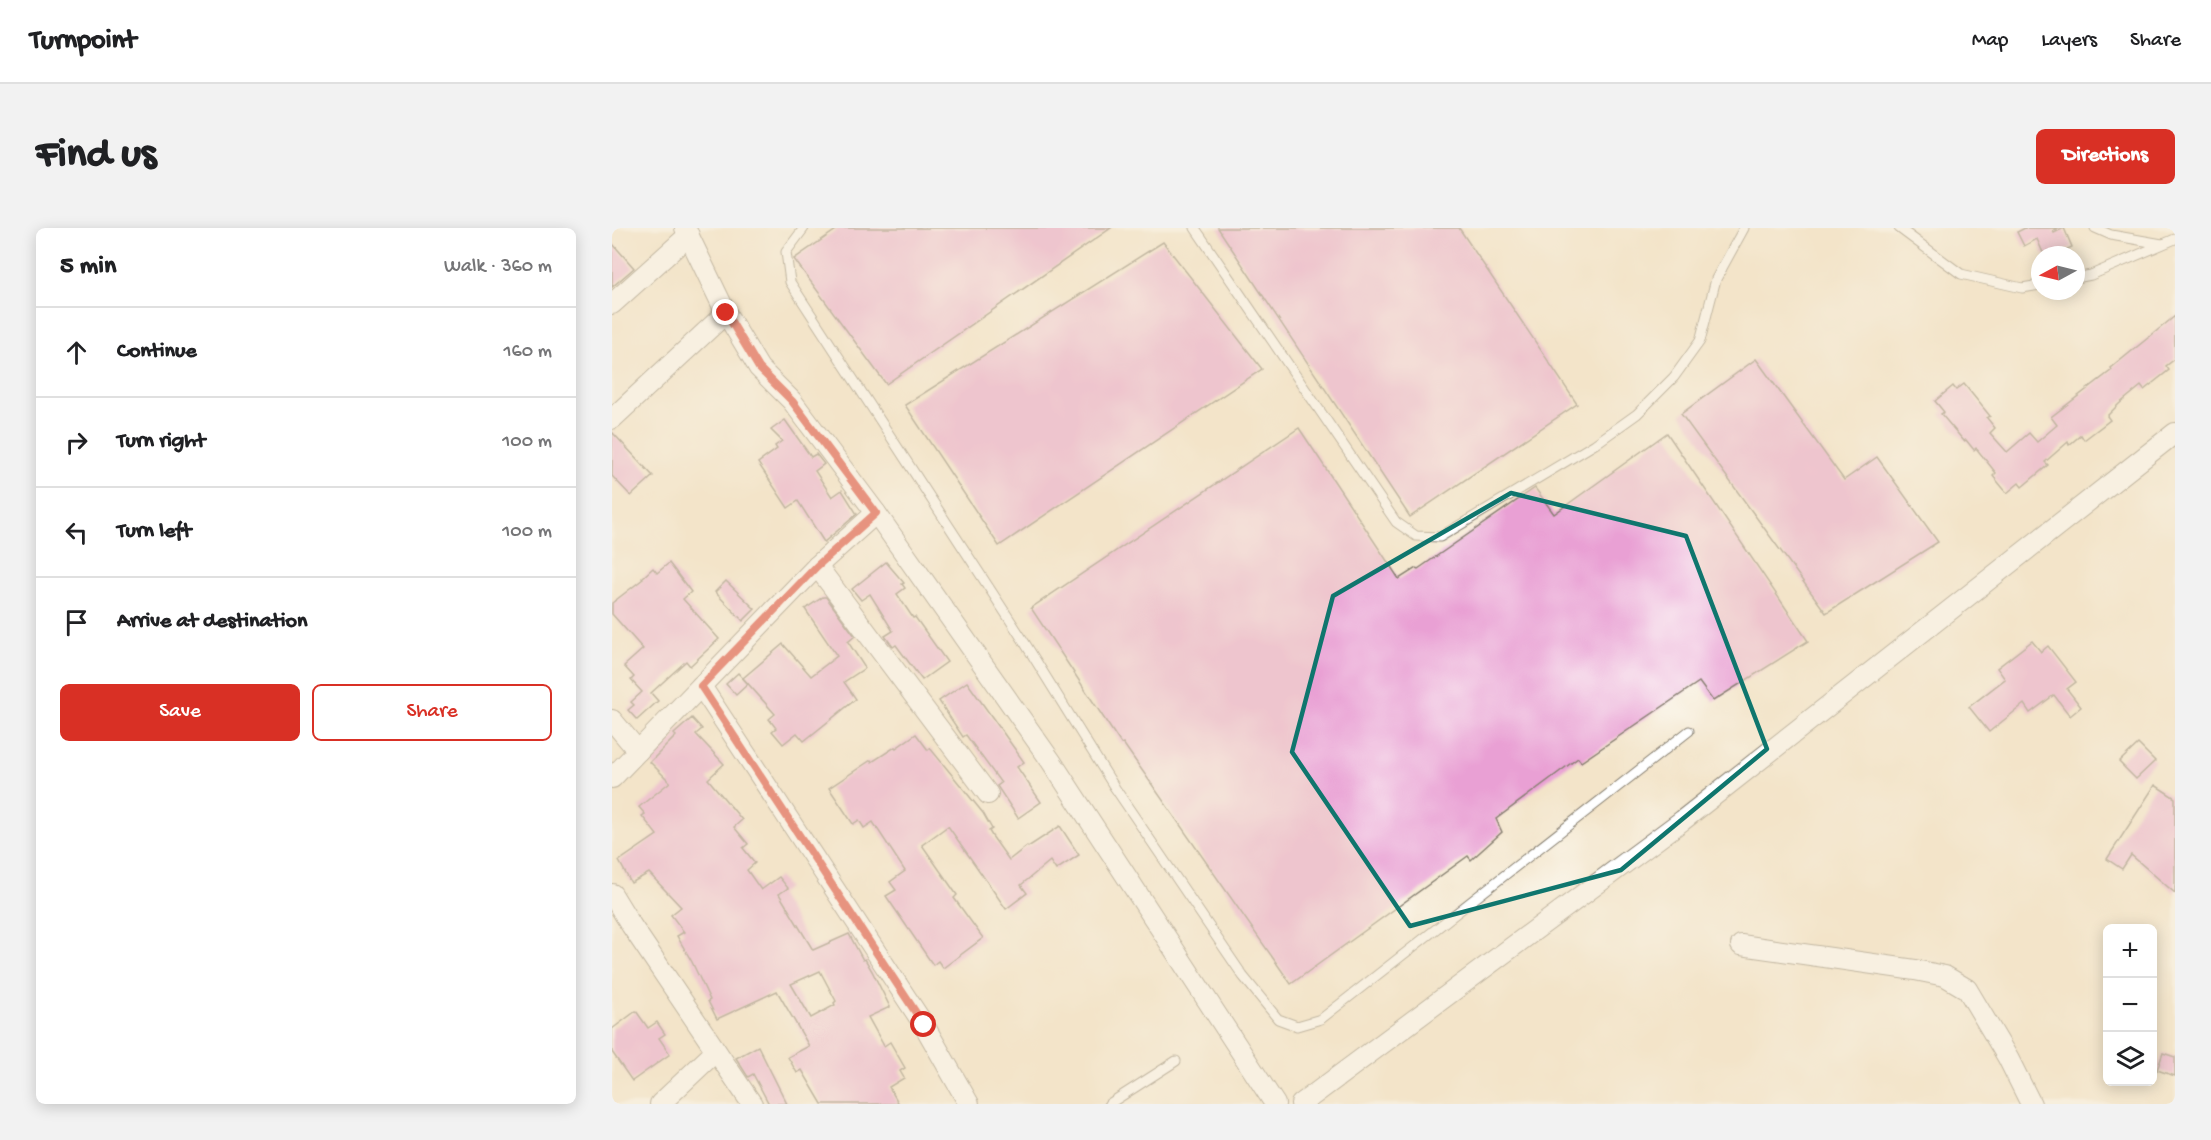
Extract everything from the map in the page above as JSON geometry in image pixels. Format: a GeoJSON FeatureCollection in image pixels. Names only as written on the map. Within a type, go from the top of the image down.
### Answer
{"type":"FeatureCollection","features":[{"type":"Feature","properties":{"kind":"street"},"geometry":{"type":"LineString","coordinates":[[612,304],[687,231],[726,313],[759,368],[792,401],[876,513],[1051,761],[1275,1104]]}},
{"type":"Feature","properties":{"kind":"street"},"geometry":{"type":"LineString","coordinates":[[612,419],[726,313]]}},
{"type":"Feature","properties":{"kind":"street"},"geometry":{"type":"LineString","coordinates":[[1301,1104],[1683,820],[2175,433]]}},
{"type":"Feature","properties":{"kind":"street"},"geometry":{"type":"LineString","coordinates":[[612,778],[817,566],[876,513]]}},
{"type":"Feature","properties":{"kind":"street"},"geometry":{"type":"LineString","coordinates":[[817,566],[988,794]]}},
{"type":"Feature","properties":{"kind":"street"},"geometry":{"type":"LineString","coordinates":[[701,686],[924,1025],[969,1104]]}},
{"type":"Feature","properties":{"kind":"street"},"geometry":{"type":"LineString","coordinates":[[612,720],[638,751]]}},
{"type":"Feature","properties":{"kind":"street"},"geometry":{"type":"LineString","coordinates":[[612,894],[752,1104]]}},
{"type":"Feature","properties":{"kind":"street"},"geometry":{"type":"LineString","coordinates":[[1741,945],[1945,976],[1967,989],[2008,1058],[2031,1104]]}},
{"type":"Feature","properties":{"kind":"street"},"geometry":{"type":"LineString","coordinates":[[660,1104],[716,1051]]}},
{"type":"Feature","properties":{"kind":"lane"},"geometry":{"type":"LineString","coordinates":[[804,228],[786,252],[790,282],[1023,640],[1115,788],[1243,976],[1278,1018],[1297,1026],[1321,1019],[1689,731]]}},
{"type":"Feature","properties":{"kind":"lane"},"geometry":{"type":"LineString","coordinates":[[1195,228],[1396,522],[1416,536],[1440,537],[1595,444],[1637,414],[1674,377],[1700,341],[1716,279],[1744,228]]}},
{"type":"Feature","properties":{"kind":"lane"},"geometry":{"type":"LineString","coordinates":[[1899,228],[1961,274],[2022,288],[2031,286]]}},
{"type":"Feature","properties":{"kind":"lane"},"geometry":{"type":"LineString","coordinates":[[2096,228],[2111,235],[2162,244]]}},
{"type":"Feature","properties":{"kind":"lane"},"geometry":{"type":"LineString","coordinates":[[2085,276],[2175,239]]}},
{"type":"Feature","properties":{"kind":"lane"},"geometry":{"type":"LineString","coordinates":[[1114,1103],[1176,1061]]}},
{"type":"Feature","properties":{"kind":"highlighted area"},"geometry":{"type":"Polygon","coordinates":[[[1511,493],[1686,536],[1767,749],[1621,870],[1410,926],[1292,752],[1333,596],[1511,493]]]}},
{"type":"Feature","properties":{"kind":"building"},"geometry":{"type":"Polygon","coordinates":[[[839,228],[1111,228],[886,384],[794,259],[839,228]]]}},
{"type":"Feature","properties":{"kind":"building"},"geometry":{"type":"Polygon","coordinates":[[[1218,228],[1459,228],[1577,404],[1410,517],[1218,228]]]}},
{"type":"Feature","properties":{"kind":"building"},"geometry":{"type":"Polygon","coordinates":[[[2025,228],[2058,228],[2053,231],[2054,233],[2064,228],[2072,246],[2040,246],[2037,239],[2024,246],[2017,232],[2025,228]]]}},
{"type":"Feature","properties":{"kind":"building"},"geometry":{"type":"Polygon","coordinates":[[[1163,242],[1262,369],[999,546],[905,405],[1163,242]]]}},
{"type":"Feature","properties":{"kind":"building"},"geometry":{"type":"Polygon","coordinates":[[[612,243],[634,268],[612,287],[612,243]]]}},
{"type":"Feature","properties":{"kind":"building"},"geometry":{"type":"Polygon","coordinates":[[[2175,316],[2175,359],[2166,366],[2169,370],[2144,390],[2141,386],[2119,404],[2107,416],[2110,420],[2084,440],[2081,435],[2069,445],[2068,442],[2045,462],[2048,465],[2022,487],[2019,483],[2007,493],[1993,476],[1996,473],[1976,448],[1974,450],[1966,440],[1964,441],[1941,414],[1944,412],[1935,401],[1953,386],[1956,390],[1964,384],[1990,416],[1987,418],[1995,428],[1990,433],[2007,452],[2029,433],[2037,442],[2057,425],[2051,417],[2112,370],[2111,368],[2175,316]]]}},
{"type":"Feature","properties":{"kind":"building"},"geometry":{"type":"Polygon","coordinates":[[[1756,359],[1844,480],[1877,457],[1938,542],[1826,613],[1681,414],[1756,359]]]}},
{"type":"Feature","properties":{"kind":"building"},"geometry":{"type":"Polygon","coordinates":[[[785,420],[811,457],[816,454],[824,464],[815,471],[832,497],[842,490],[857,514],[824,542],[798,501],[788,508],[758,463],[777,449],[775,446],[782,441],[771,430],[785,420]]]}},
{"type":"Feature","properties":{"kind":"building"},"geometry":{"type":"Polygon","coordinates":[[[1299,428],[1399,579],[1416,568],[1418,569],[1535,488],[1554,514],[1667,433],[1808,641],[1713,701],[1699,682],[1581,762],[1578,758],[1496,819],[1502,832],[1471,860],[1468,856],[1291,984],[1123,743],[1121,744],[1031,608],[1299,428]]]}},
{"type":"Feature","properties":{"kind":"building"},"geometry":{"type":"Polygon","coordinates":[[[612,432],[653,476],[631,496],[612,476],[612,432]]]}},
{"type":"Feature","properties":{"kind":"building"},"geometry":{"type":"Polygon","coordinates":[[[886,562],[904,583],[902,584],[905,588],[897,594],[947,662],[922,680],[896,645],[893,647],[885,636],[893,631],[870,594],[861,600],[852,589],[886,562]]]}},
{"type":"Feature","properties":{"kind":"building"},"geometry":{"type":"Polygon","coordinates":[[[669,563],[691,592],[683,599],[719,639],[690,666],[686,661],[651,693],[658,701],[637,720],[628,710],[634,705],[631,702],[642,692],[631,680],[634,677],[624,666],[643,649],[612,614],[612,603],[643,579],[653,568],[657,573],[669,563]]]}},
{"type":"Feature","properties":{"kind":"building"},"geometry":{"type":"Polygon","coordinates":[[[726,581],[755,609],[743,621],[715,592],[726,581]]]}},
{"type":"Feature","properties":{"kind":"building"},"geometry":{"type":"Polygon","coordinates":[[[826,597],[855,636],[848,642],[865,668],[844,682],[856,699],[804,741],[797,733],[783,744],[772,731],[776,728],[769,719],[775,714],[743,678],[783,644],[811,676],[837,656],[805,609],[826,597]]]}},
{"type":"Feature","properties":{"kind":"building"},"geometry":{"type":"Polygon","coordinates":[[[2032,641],[2041,652],[2048,646],[2076,682],[2067,689],[2081,707],[2070,716],[2054,695],[2030,713],[2024,704],[1989,732],[1969,707],[2005,679],[1997,668],[2032,641]]]}},
{"type":"Feature","properties":{"kind":"building"},"geometry":{"type":"Polygon","coordinates":[[[738,673],[748,684],[736,695],[726,684],[738,673]]]}},
{"type":"Feature","properties":{"kind":"building"},"geometry":{"type":"Polygon","coordinates":[[[967,682],[1024,762],[1017,767],[1041,802],[1018,818],[997,786],[1001,783],[966,735],[963,737],[939,701],[967,682]]]}},
{"type":"Feature","properties":{"kind":"building"},"geometry":{"type":"Polygon","coordinates":[[[692,718],[702,729],[696,734],[724,764],[708,779],[742,820],[734,827],[748,844],[743,848],[755,863],[747,870],[761,890],[779,877],[788,888],[779,894],[813,950],[849,934],[863,960],[865,959],[890,1007],[868,1017],[884,1046],[890,1042],[905,1068],[900,1071],[904,1078],[889,1087],[899,1104],[822,1104],[802,1070],[797,1073],[788,1057],[809,1046],[777,991],[717,1019],[692,962],[677,936],[684,932],[671,915],[681,907],[649,873],[631,883],[619,861],[657,835],[642,816],[645,814],[639,807],[670,782],[650,762],[676,736],[674,734],[692,718]],[[820,971],[791,984],[811,1018],[835,1005],[836,1001],[820,971]]]}},
{"type":"Feature","properties":{"kind":"building"},"geometry":{"type":"Polygon","coordinates":[[[916,734],[983,813],[992,829],[989,831],[1009,860],[1060,826],[1079,855],[1056,870],[1050,861],[1021,885],[1027,893],[1006,909],[948,826],[922,845],[957,895],[954,898],[983,938],[943,968],[938,961],[933,965],[886,896],[896,890],[890,882],[905,871],[873,822],[864,828],[859,820],[853,824],[829,788],[916,734]]]}},
{"type":"Feature","properties":{"kind":"building"},"geometry":{"type":"Polygon","coordinates":[[[2138,744],[2155,761],[2136,779],[2119,762],[2138,744]]]}},
{"type":"Feature","properties":{"kind":"building"},"geometry":{"type":"Polygon","coordinates":[[[2155,785],[2175,798],[2175,893],[2131,855],[2122,869],[2107,859],[2155,785]]]}},
{"type":"Feature","properties":{"kind":"building"},"geometry":{"type":"Polygon","coordinates":[[[636,1011],[648,1028],[657,1022],[665,1034],[659,1038],[670,1054],[632,1081],[612,1052],[612,1029],[636,1011]]]}},
{"type":"Feature","properties":{"kind":"building"},"geometry":{"type":"Polygon","coordinates":[[[758,1046],[787,1104],[769,1104],[753,1074],[748,1077],[736,1058],[758,1046]]]}},
{"type":"Feature","properties":{"kind":"building"},"geometry":{"type":"Polygon","coordinates":[[[2163,1053],[2175,1057],[2175,1076],[2157,1070],[2163,1053]]]}},
{"type":"Feature","properties":{"kind":"route"},"geometry":{"type":"LineString","coordinates":[[726,313],[759,368],[792,401],[876,513],[817,566],[701,686],[924,1025]]}}]}
